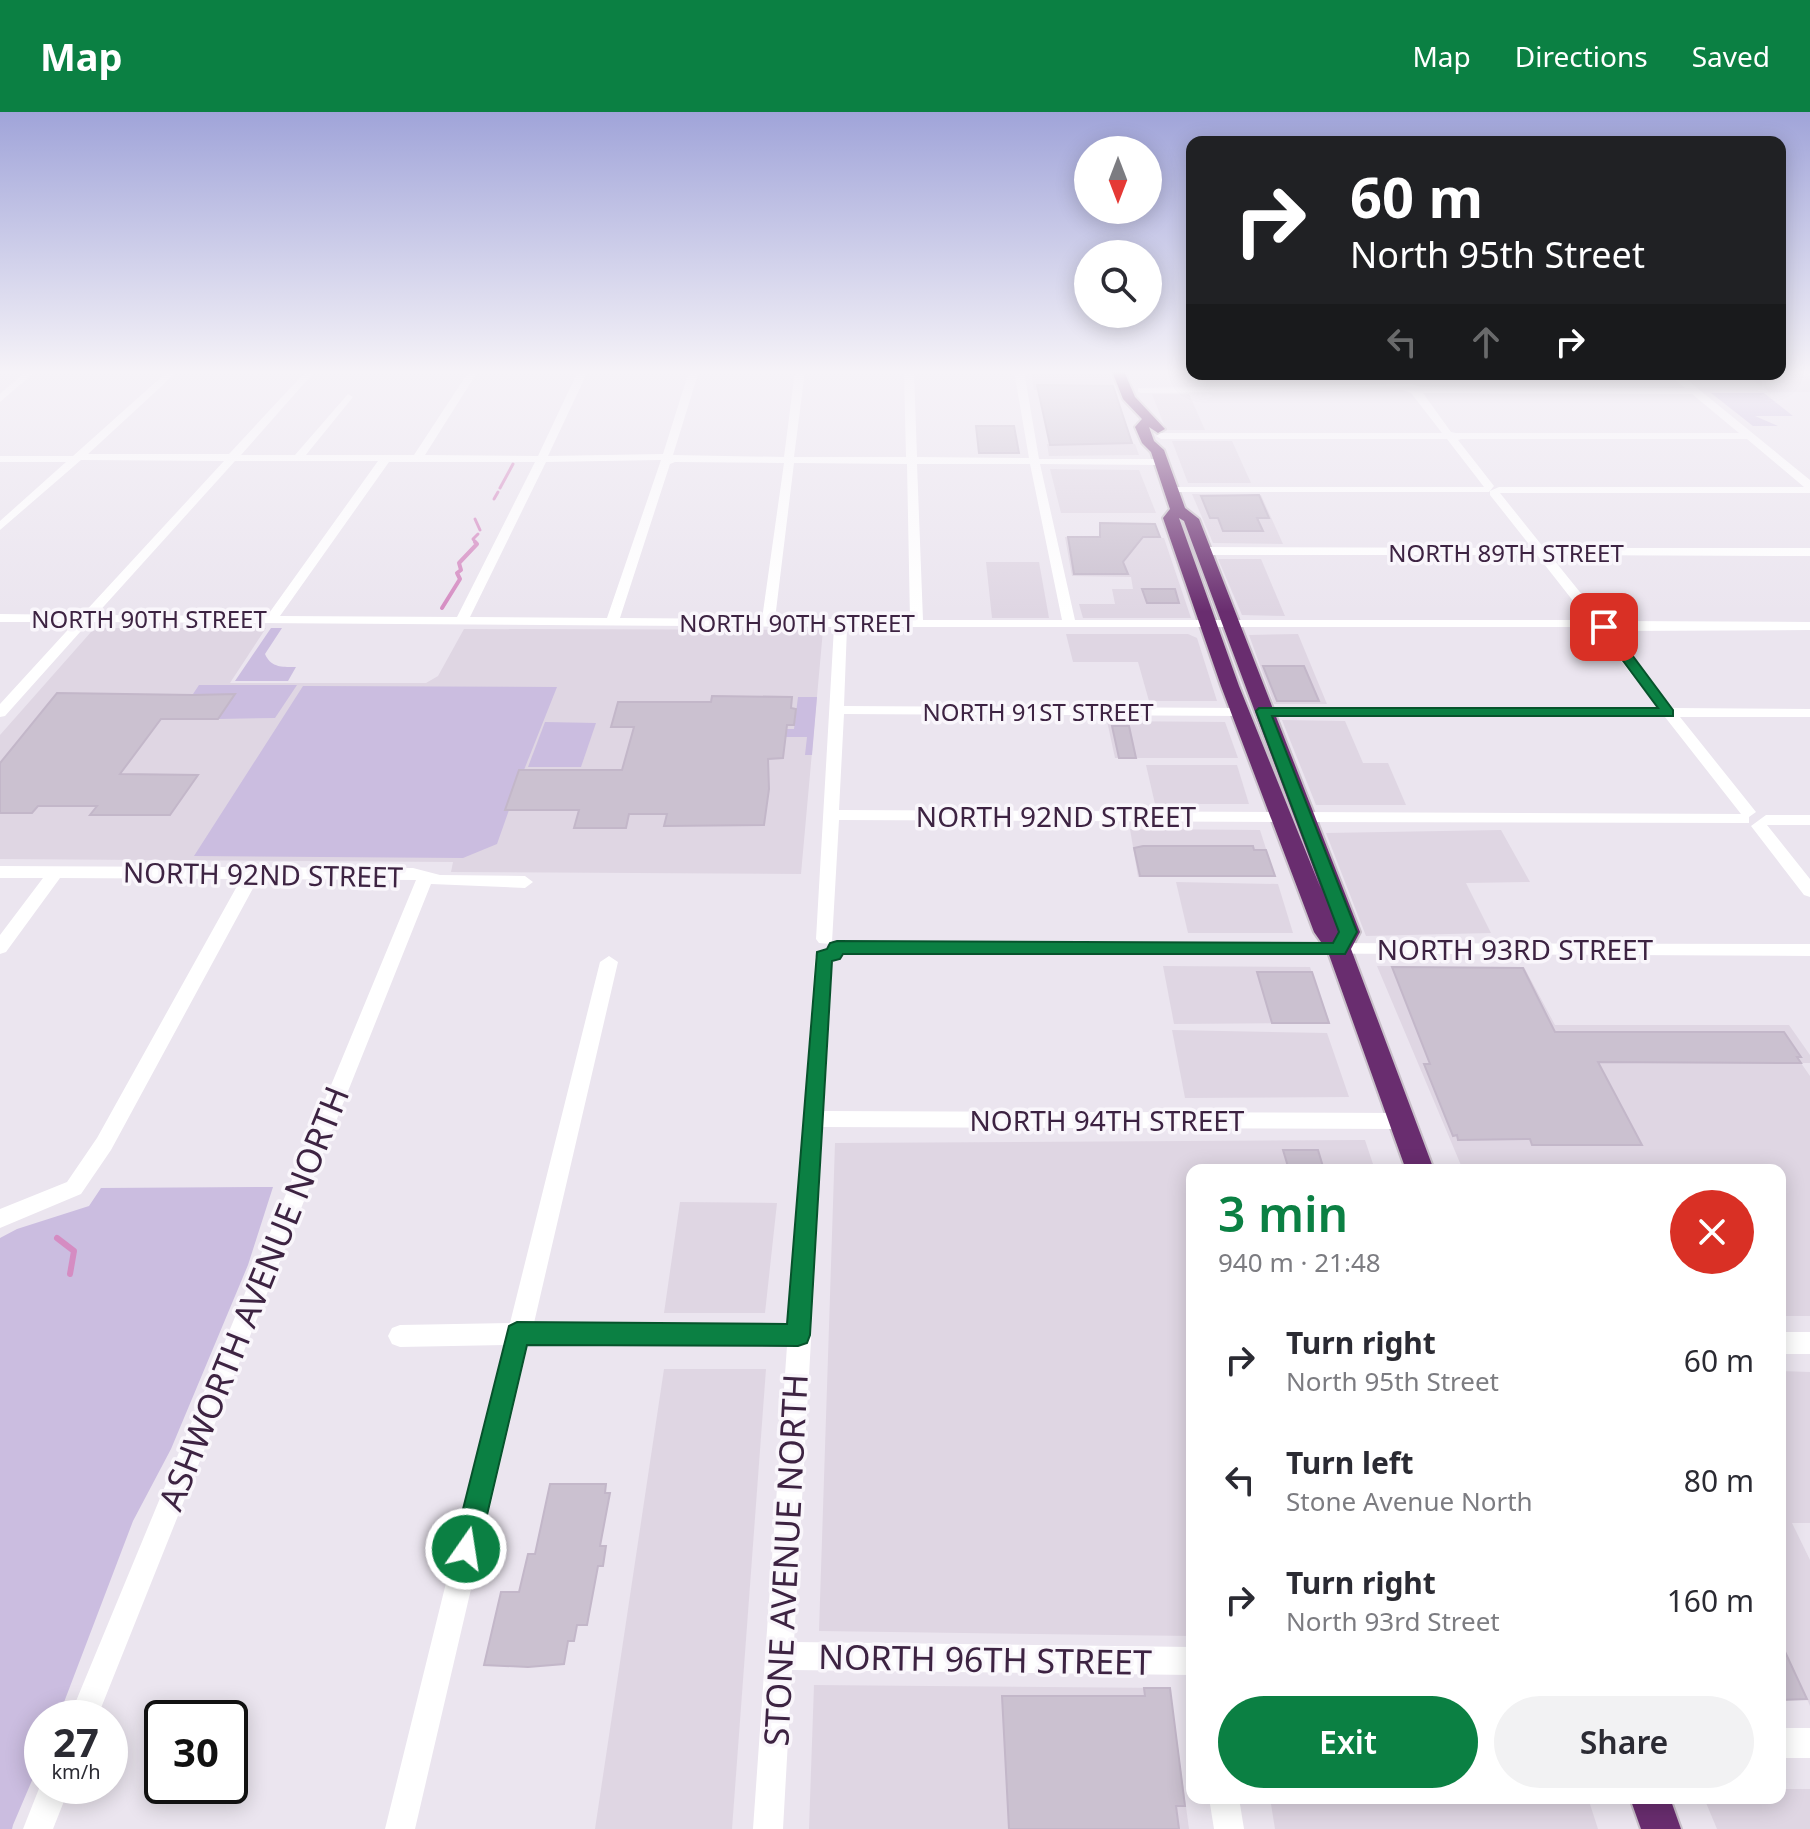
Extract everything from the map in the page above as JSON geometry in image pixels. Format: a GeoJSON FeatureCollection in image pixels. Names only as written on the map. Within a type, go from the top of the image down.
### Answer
{"type":"FeatureCollection","features":[{"type":"Feature","properties":{"kind":"highway"},"geometry":{"type":"LineString","coordinates":[[1161,451],[1178,510],[1191,519],[1286,770],[1293,817]]}},
{"type":"Feature","properties":{"kind":"highway"},"geometry":{"type":"LineString","coordinates":[[1178,510],[1171,518],[1249,735],[1293,817],[1348,932],[1339,949],[1418,1164]]}},
{"type":"Feature","properties":{"kind":"highway"},"geometry":{"type":"LineString","coordinates":[[1249,735],[1261,739],[1270,761],[1286,770]]}},
{"type":"Feature","properties":{"kind":"highway"},"geometry":{"type":"LineString","coordinates":[[1652,1804],[1661,1829]]}},
{"type":"Feature","properties":{"kind":"street"},"geometry":{"type":"LineString","coordinates":[[0,527],[85,451]]}},
{"type":"Feature","properties":{"kind":"street"},"geometry":{"type":"LineString","coordinates":[[0,713],[239,451]]}},
{"type":"Feature","properties":{"kind":"street"},"geometry":{"type":"LineString","coordinates":[[298,458],[304,451]]}},
{"type":"Feature","properties":{"kind":"street"},"geometry":{"type":"LineString","coordinates":[[418,458],[422,451]]}},
{"type":"Feature","properties":{"kind":"street"},"geometry":{"type":"LineString","coordinates":[[462,620],[546,451]]}},
{"type":"Feature","properties":{"kind":"street"},"geometry":{"type":"LineString","coordinates":[[613,620],[669,451]]}},
{"type":"Feature","properties":{"kind":"street"},"geometry":{"type":"LineString","coordinates":[[768,622],[790,451]]}},
{"type":"Feature","properties":{"kind":"street"},"geometry":{"type":"LineString","coordinates":[[912,451],[917,623]]}},
{"type":"Feature","properties":{"kind":"street"},"geometry":{"type":"LineString","coordinates":[[1033,451],[1069,624]]}},
{"type":"Feature","properties":{"kind":"street"},"geometry":{"type":"LineString","coordinates":[[0,459],[1035,461],[1138,451]]}},
{"type":"Feature","properties":{"kind":"street"},"geometry":{"type":"LineString","coordinates":[[1462,451],[1746,815],[1763,823],[1810,820]]}},
{"type":"Feature","properties":{"kind":"street"},"geometry":{"type":"LineString","coordinates":[[1767,451],[1810,488]]}},
{"type":"Feature","properties":{"kind":"street"},"geometry":{"type":"LineString","coordinates":[[271,619],[386,458]]}},
{"type":"Feature","properties":{"kind":"street"},"geometry":{"type":"LineString","coordinates":[[1783,464],[1798,464]]}},
{"type":"Feature","properties":{"kind":"street"},"geometry":{"type":"LineString","coordinates":[[1170,489],[1810,488]]}},
{"type":"Feature","properties":{"kind":"street","name":"NORTH 89TH STREET"},"geometry":{"type":"LineString","coordinates":[[1202,551],[1810,552]]}},
{"type":"Feature","properties":{"kind":"street","name":"NORTH 90TH STREET"},"geometry":{"type":"LineString","coordinates":[[0,618],[1810,626]]}},
{"type":"Feature","properties":{"kind":"street","name":"STONE AVENUE NORTH"},"geometry":{"type":"LineString","coordinates":[[768,1829],[812,1119],[829,948],[830,815],[841,623]]}},
{"type":"Feature","properties":{"kind":"street","name":"NORTH 91ST STREET"},"geometry":{"type":"LineString","coordinates":[[835,710],[1241,712]]}},
{"type":"Feature","properties":{"kind":"street"},"geometry":{"type":"LineString","coordinates":[[1264,711],[1810,713]]}},
{"type":"Feature","properties":{"kind":"street","name":"NORTH 92ND STREET"},"geometry":{"type":"LineString","coordinates":[[830,815],[1746,815]]}},
{"type":"Feature","properties":{"kind":"street"},"geometry":{"type":"LineString","coordinates":[[1763,823],[1810,891]]}},
{"type":"Feature","properties":{"kind":"street","name":"NORTH 92ND STREET"},"geometry":{"type":"LineString","coordinates":[[0,872],[413,874],[440,881],[525,882]]}},
{"type":"Feature","properties":{"kind":"street"},"geometry":{"type":"LineString","coordinates":[[0,948],[56,872]]}},
{"type":"Feature","properties":{"kind":"street"},"geometry":{"type":"LineString","coordinates":[[0,1219],[74,1188],[104,1144],[252,874]]}},
{"type":"Feature","properties":{"kind":"street","name":"ASHWORTH AVENUE NORTH"},"geometry":{"type":"LineString","coordinates":[[90,1700],[425,878]]}},
{"type":"Feature","properties":{"kind":"street","name":"NORTH 93RD STREET"},"geometry":{"type":"LineString","coordinates":[[829,948],[1810,950]]}},
{"type":"Feature","properties":{"kind":"street"},"geometry":{"type":"LineString","coordinates":[[400,1829],[609,962]]}},
{"type":"Feature","properties":{"kind":"street","name":"NORTH 94TH STREET"},"geometry":{"type":"LineString","coordinates":[[812,1119],[1402,1121]]}},
{"type":"Feature","properties":{"kind":"street"},"geometry":{"type":"LineString","coordinates":[[400,1336],[798,1335]]}},
{"type":"Feature","properties":{"kind":"street"},"geometry":{"type":"LineString","coordinates":[[1786,1343],[1810,1343]]}},
{"type":"Feature","properties":{"kind":"street","name":"NORTH 96TH STREET"},"geometry":{"type":"LineString","coordinates":[[779,1656],[1186,1661]]}},
{"type":"Feature","properties":{"kind":"street"},"geometry":{"type":"LineString","coordinates":[[1786,1743],[1810,1743]]}},
{"type":"Feature","properties":{"kind":"street"},"geometry":{"type":"LineString","coordinates":[[38,1829],[48,1804]]}},
{"type":"Feature","properties":{"kind":"street"},"geometry":{"type":"LineString","coordinates":[[1225,1804],[1229,1829]]}},
{"type":"Feature","properties":{"kind":"shaded area"},"geometry":{"type":"Polygon","coordinates":[[[1048,451],[1138,451],[1139,455],[1049,456],[1048,451]]]}},
{"type":"Feature","properties":{"kind":"shaded area"},"geometry":{"type":"Polygon","coordinates":[[[1176,451],[1237,451],[1251,483],[1188,483],[1176,451]]]}},
{"type":"Feature","properties":{"kind":"shaded area"},"geometry":{"type":"Polygon","coordinates":[[[1050,469],[1139,470],[1156,513],[1061,513],[1050,469]]]}},
{"type":"Feature","properties":{"kind":"shaded area"},"geometry":{"type":"Polygon","coordinates":[[[1192,494],[1261,495],[1283,544],[1213,543],[1192,494]]]}},
{"type":"Feature","properties":{"kind":"shaded area"},"geometry":{"type":"Polygon","coordinates":[[[1065,537],[1164,538],[1191,618],[1083,618],[1079,604],[1115,604],[1112,589],[1133,589],[1131,577],[1072,576],[1065,537]]]}},
{"type":"Feature","properties":{"kind":"shaded area"},"geometry":{"type":"Polygon","coordinates":[[[1218,559],[1261,559],[1285,616],[1242,615],[1218,559]]]}},
{"type":"Feature","properties":{"kind":"shaded area"},"geometry":{"type":"Polygon","coordinates":[[[986,562],[1039,562],[1049,618],[992,618],[986,562]]]}},
{"type":"Feature","properties":{"kind":"shaded area"},"geometry":{"type":"Polygon","coordinates":[[[100,628],[266,628],[230,683],[426,683],[438,676],[464,629],[823,630],[801,874],[451,872],[453,862],[0,859],[0,735],[91,632],[100,628]]]}},
{"type":"Feature","properties":{"kind":"shaded area"},"geometry":{"type":"Polygon","coordinates":[[[271,628],[282,628],[265,654],[274,664],[296,667],[288,681],[235,681],[271,628]]]}},
{"type":"Feature","properties":{"kind":"shaded area"},"geometry":{"type":"Polygon","coordinates":[[[1066,634],[1188,634],[1197,638],[1217,701],[1149,701],[1138,662],[1073,662],[1066,634]]]}},
{"type":"Feature","properties":{"kind":"shaded area"},"geometry":{"type":"Polygon","coordinates":[[[1298,634],[1327,704],[1274,704],[1249,635],[1298,634]]]}},
{"type":"Feature","properties":{"kind":"shaded area"},"geometry":{"type":"Polygon","coordinates":[[[199,685],[297,685],[275,718],[218,719],[234,695],[193,694],[199,685]]]}},
{"type":"Feature","properties":{"kind":"shaded area"},"geometry":{"type":"Polygon","coordinates":[[[303,686],[557,687],[524,770],[519,770],[497,844],[463,858],[194,856],[303,686]]]}},
{"type":"Feature","properties":{"kind":"shaded area"},"geometry":{"type":"Polygon","coordinates":[[[798,697],[817,697],[812,755],[805,755],[807,737],[780,737],[780,729],[794,729],[798,697]]]}},
{"type":"Feature","properties":{"kind":"shaded area"},"geometry":{"type":"Polygon","coordinates":[[[1282,720],[1345,721],[1363,763],[1388,763],[1406,805],[1316,805],[1282,720]]]}},
{"type":"Feature","properties":{"kind":"shaded area"},"geometry":{"type":"Polygon","coordinates":[[[1107,721],[1225,722],[1238,758],[1115,758],[1107,721]]]}},
{"type":"Feature","properties":{"kind":"shaded area"},"geometry":{"type":"Polygon","coordinates":[[[545,722],[596,723],[581,767],[528,767],[545,722]]]}},
{"type":"Feature","properties":{"kind":"shaded area"},"geometry":{"type":"Polygon","coordinates":[[[1146,765],[1237,765],[1249,804],[1155,804],[1146,765]]]}},
{"type":"Feature","properties":{"kind":"shaded area"},"geometry":{"type":"Polygon","coordinates":[[[1130,829],[1260,830],[1275,877],[1138,877],[1130,829]]]}},
{"type":"Feature","properties":{"kind":"shaded area"},"geometry":{"type":"Polygon","coordinates":[[[1501,830],[1530,882],[1466,883],[1491,933],[1366,936],[1326,833],[1501,830]]]}},
{"type":"Feature","properties":{"kind":"shaded area"},"geometry":{"type":"Polygon","coordinates":[[[1176,882],[1278,884],[1293,933],[1188,933],[1176,882]]]}},
{"type":"Feature","properties":{"kind":"shaded area"},"geometry":{"type":"Polygon","coordinates":[[[1163,966],[1310,967],[1330,1023],[1174,1024],[1163,966]]]}},
{"type":"Feature","properties":{"kind":"shaded area"},"geometry":{"type":"Polygon","coordinates":[[[1377,966],[1524,967],[1555,1025],[1789,1025],[1810,1055],[1810,1063],[1801,1063],[1810,1076],[1810,1316],[1786,1316],[1786,1164],[1460,1164],[1377,966]]]}},
{"type":"Feature","properties":{"kind":"shaded area"},"geometry":{"type":"Polygon","coordinates":[[[1172,1030],[1327,1033],[1349,1097],[1185,1098],[1172,1030]]]}},
{"type":"Feature","properties":{"kind":"shaded area"},"geometry":{"type":"Polygon","coordinates":[[[1365,1140],[1373,1164],[1186,1164],[1186,1636],[819,1631],[835,1143],[1365,1140]]]}},
{"type":"Feature","properties":{"kind":"shaded area"},"geometry":{"type":"Polygon","coordinates":[[[273,1187],[248,1265],[171,1449],[133,1521],[65,1700],[24,1700],[24,1799],[12,1829],[0,1829],[0,1238],[17,1229],[89,1206],[101,1188],[273,1187]]]}},
{"type":"Feature","properties":{"kind":"shaded area"},"geometry":{"type":"Polygon","coordinates":[[[680,1202],[777,1203],[765,1313],[664,1313],[680,1202]]]}},
{"type":"Feature","properties":{"kind":"shaded area"},"geometry":{"type":"Polygon","coordinates":[[[664,1369],[766,1369],[732,1829],[595,1829],[664,1369]]]}},
{"type":"Feature","properties":{"kind":"shaded area"},"geometry":{"type":"Polygon","coordinates":[[[1786,1371],[1810,1372],[1810,1523],[1792,1523],[1810,1560],[1810,1706],[1807,1699],[1786,1700],[1786,1371]]]}},
{"type":"Feature","properties":{"kind":"shaded area"},"geometry":{"type":"Polygon","coordinates":[[[814,1685],[1170,1688],[1189,1829],[809,1829],[814,1685]]]}},
{"type":"Feature","properties":{"kind":"shaded area"},"geometry":{"type":"Polygon","coordinates":[[[1786,1789],[1810,1789],[1810,1829],[1717,1829],[1707,1804],[1786,1804],[1786,1789]]]}},
{"type":"Feature","properties":{"kind":"shaded area"},"geometry":{"type":"Polygon","coordinates":[[[1271,1804],[1590,1804],[1598,1829],[1275,1829],[1271,1804]]]}},
{"type":"Feature","properties":{"kind":"building"},"geometry":{"type":"Polygon","coordinates":[[[979,451],[1019,453],[979,453],[979,451]]]}},
{"type":"Feature","properties":{"kind":"building"},"geometry":{"type":"Polygon","coordinates":[[[1259,495],[1269,518],[1257,518],[1263,531],[1223,531],[1218,518],[1210,518],[1201,496],[1259,495]]]}},
{"type":"Feature","properties":{"kind":"building"},"geometry":{"type":"Polygon","coordinates":[[[1100,523],[1155,524],[1160,537],[1143,537],[1123,562],[1128,574],[1074,574],[1068,537],[1100,537],[1100,523]]]}},
{"type":"Feature","properties":{"kind":"building"},"geometry":{"type":"Polygon","coordinates":[[[1142,589],[1175,589],[1179,603],[1147,603],[1142,589]]]}},
{"type":"Feature","properties":{"kind":"building"},"geometry":{"type":"Polygon","coordinates":[[[1263,666],[1304,666],[1319,701],[1277,701],[1263,666]]]}},
{"type":"Feature","properties":{"kind":"building"},"geometry":{"type":"Polygon","coordinates":[[[57,693],[235,694],[218,719],[161,719],[120,774],[198,775],[170,815],[90,815],[97,806],[38,806],[32,813],[0,813],[0,763],[57,693]]]}},
{"type":"Feature","properties":{"kind":"building"},"geometry":{"type":"Polygon","coordinates":[[[712,696],[792,697],[791,708],[796,709],[794,725],[787,725],[783,758],[768,759],[769,789],[764,825],[664,826],[667,814],[629,814],[626,828],[574,828],[579,810],[505,810],[519,770],[622,770],[634,727],[611,727],[618,702],[711,702],[712,696]]]}},
{"type":"Feature","properties":{"kind":"building"},"geometry":{"type":"Polygon","coordinates":[[[1112,726],[1129,726],[1136,758],[1119,758],[1112,726]]]}},
{"type":"Feature","properties":{"kind":"building"},"geometry":{"type":"Polygon","coordinates":[[[1253,846],[1254,850],[1266,850],[1275,876],[1140,876],[1134,848],[1253,846]]]}},
{"type":"Feature","properties":{"kind":"building"},"geometry":{"type":"Polygon","coordinates":[[[1392,967],[1523,968],[1555,1032],[1784,1032],[1801,1057],[1797,1057],[1801,1063],[1598,1062],[1642,1145],[1532,1145],[1530,1139],[1458,1140],[1457,1135],[1453,1136],[1424,1064],[1430,1064],[1392,967]]]}},
{"type":"Feature","properties":{"kind":"building"},"geometry":{"type":"Polygon","coordinates":[[[1257,972],[1312,972],[1329,1023],[1272,1023],[1257,972]]]}},
{"type":"Feature","properties":{"kind":"building"},"geometry":{"type":"Polygon","coordinates":[[[1283,1150],[1318,1150],[1322,1164],[1287,1164],[1283,1150]]]}},
{"type":"Feature","properties":{"kind":"building"},"geometry":{"type":"Polygon","coordinates":[[[550,1484],[606,1484],[605,1493],[610,1493],[600,1546],[606,1546],[603,1566],[598,1566],[587,1625],[577,1625],[574,1641],[568,1641],[564,1664],[528,1667],[484,1665],[501,1592],[519,1592],[528,1554],[535,1554],[550,1484]]]}},
{"type":"Feature","properties":{"kind":"building"},"geometry":{"type":"Polygon","coordinates":[[[1786,1654],[1807,1699],[1786,1700],[1786,1654]]]}},
{"type":"Feature","properties":{"kind":"building"},"geometry":{"type":"Polygon","coordinates":[[[1144,1688],[1170,1688],[1185,1806],[1176,1806],[1179,1829],[1009,1829],[1002,1696],[1145,1696],[1144,1688]]]}},
{"type":"Feature","properties":{"kind":"waterway"},"geometry":{"type":"LineString","coordinates":[[500,488],[513,464]]}},
{"type":"Feature","properties":{"kind":"waterway"},"geometry":{"type":"LineString","coordinates":[[494,499],[498,492]]}},
{"type":"Feature","properties":{"kind":"waterway"},"geometry":{"type":"LineString","coordinates":[[475,519],[480,530]]}},
{"type":"Feature","properties":{"kind":"waterway"},"geometry":{"type":"LineString","coordinates":[[477,544],[473,539],[478,534]]}},
{"type":"Feature","properties":{"kind":"waterway"},"geometry":{"type":"LineString","coordinates":[[442,608],[460,579],[457,573],[461,570],[459,563],[477,544]]}},
{"type":"Feature","properties":{"kind":"waterway"},"geometry":{"type":"LineString","coordinates":[[57,1238],[74,1251],[70,1274]]}},
{"type":"Feature","properties":{"kind":"route"},"geometry":{"type":"LineString","coordinates":[[466,1549],[517,1334],[798,1335],[824,957],[833,955],[837,947],[1339,949],[1348,932],[1264,711],[1668,713],[1604,627]]}}]}
